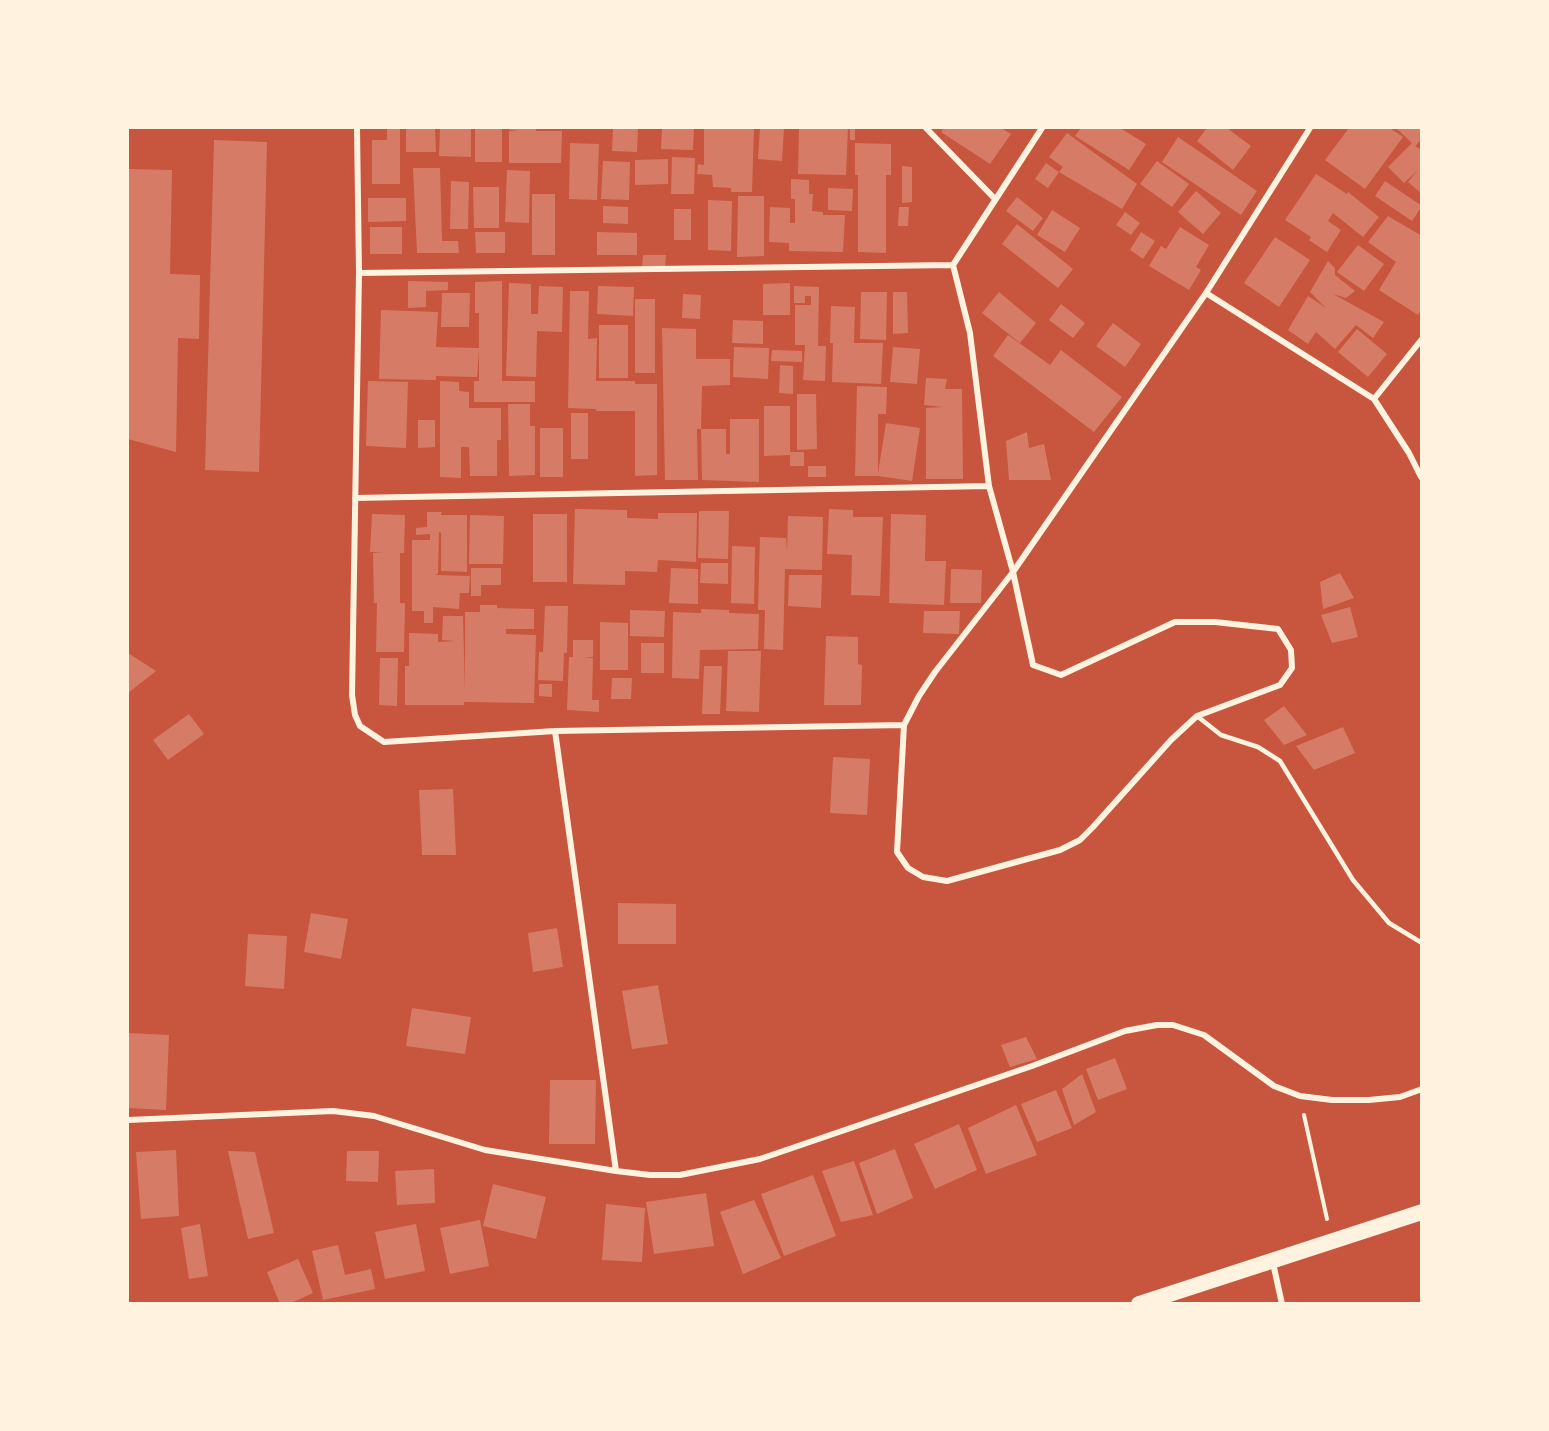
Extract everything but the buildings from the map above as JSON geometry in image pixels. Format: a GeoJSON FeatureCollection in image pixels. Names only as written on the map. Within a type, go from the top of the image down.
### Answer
{"type":"FeatureCollection","features":[{"type":"Feature","properties":{"kind":"highway"},"geometry":{"type":"LineString","coordinates":[[1139,1304],[1422,1212]]}},
{"type":"Feature","properties":{"kind":"street"},"geometry":{"type":"LineString","coordinates":[[357,128],[359,273],[352,695],[355,715],[360,726],[384,742],[555,731],[904,725]]}},
{"type":"Feature","properties":{"kind":"street"},"geometry":{"type":"LineString","coordinates":[[926,128],[995,199]]}},
{"type":"Feature","properties":{"kind":"street"},"geometry":{"type":"LineString","coordinates":[[1042,128],[953,265],[970,333],[989,486],[1013,572],[1033,665],[1061,675],[1175,622],[1215,622],[1278,629],[1292,650],[1292,668],[1280,685],[1197,716],[1171,740],[1080,840],[1060,850],[946,881],[922,877],[908,868],[897,852],[904,725],[935,672],[1013,572],[1206,293],[1310,128]]}},
{"type":"Feature","properties":{"kind":"street"},"geometry":{"type":"LineString","coordinates":[[359,273],[953,265]]}},
{"type":"Feature","properties":{"kind":"street"},"geometry":{"type":"LineString","coordinates":[[1206,293],[1374,399],[1409,453],[1421,477]]}},
{"type":"Feature","properties":{"kind":"street"},"geometry":{"type":"LineString","coordinates":[[1374,399],[1422,339]]}},
{"type":"Feature","properties":{"kind":"street"},"geometry":{"type":"LineString","coordinates":[[355,498],[989,486]]}},
{"type":"Feature","properties":{"kind":"street"},"geometry":{"type":"LineString","coordinates":[[555,731],[616,1171]]}},
{"type":"Feature","properties":{"kind":"street"},"geometry":{"type":"LineString","coordinates":[[128,1120],[333,1111],[374,1116],[485,1150],[616,1171],[650,1175],[680,1175],[760,1159],[1032,1066],[1125,1031],[1157,1025],[1173,1025],[1204,1035],[1274,1086],[1300,1096],[1332,1100],[1369,1100],[1400,1097],[1422,1089]]}},
{"type":"Feature","properties":{"kind":"street"},"geometry":{"type":"LineString","coordinates":[[1272,1259],[1282,1304]]}},
{"type":"Feature","properties":{"kind":"lane"},"geometry":{"type":"LineString","coordinates":[[1197,716],[1221,735],[1258,747],[1280,761],[1353,880],[1389,923],[1422,943]]}},
{"type":"Feature","properties":{"kind":"path"},"geometry":{"type":"LineString","coordinates":[[1300,1096],[1331,1240]]}}]}
